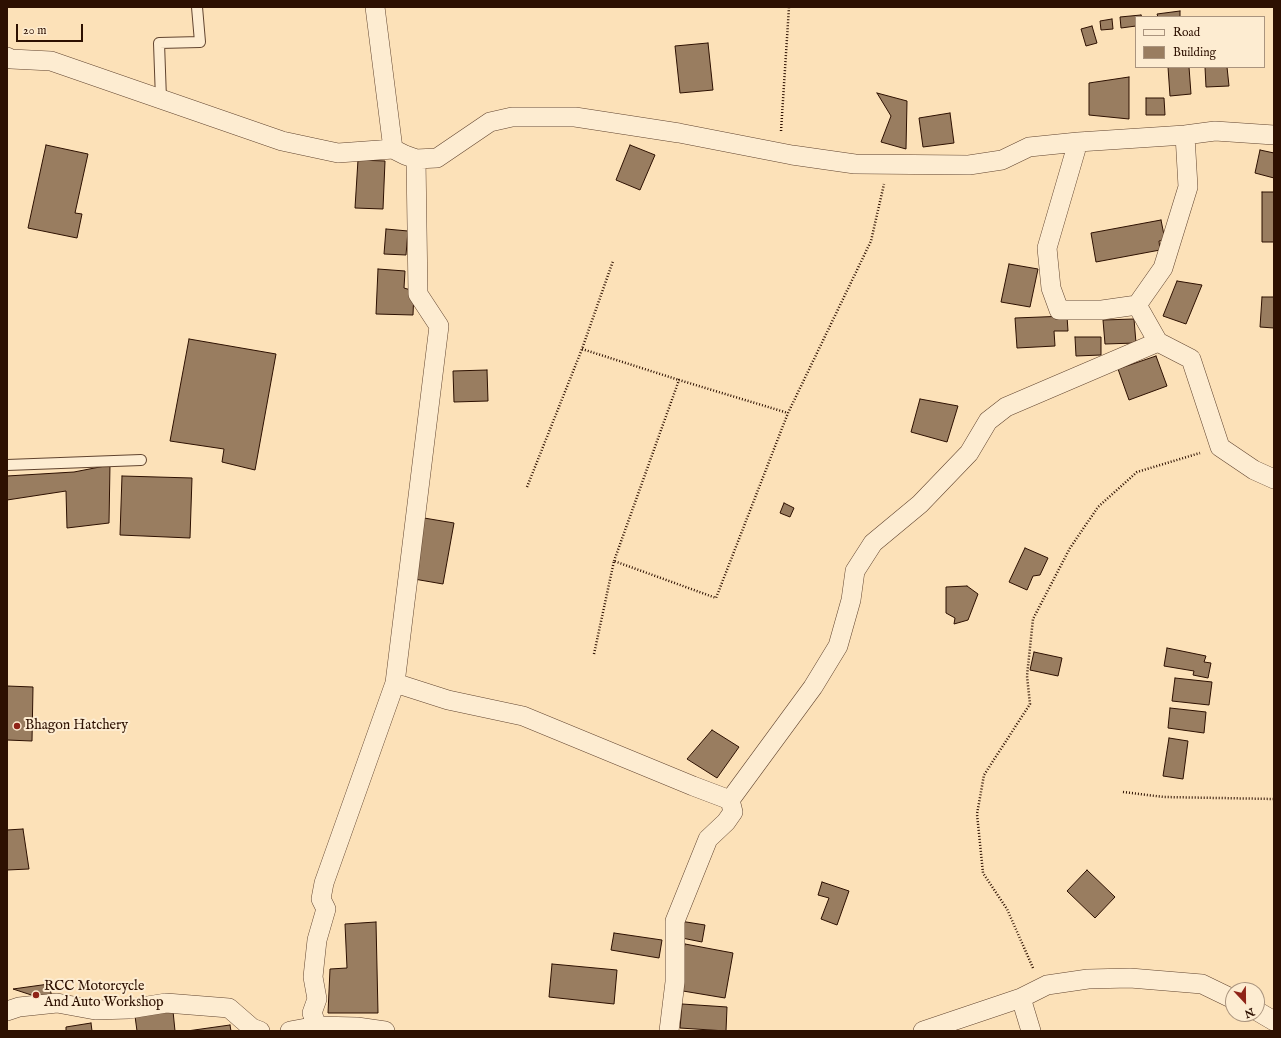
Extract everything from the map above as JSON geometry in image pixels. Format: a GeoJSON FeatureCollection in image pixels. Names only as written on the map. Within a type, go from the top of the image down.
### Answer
{"type":"FeatureCollection","features":[{"type":"Feature","properties":{"kind":"street"},"geometry":{"type":"LineString","coordinates":[[375,7],[393,149]]}},
{"type":"Feature","properties":{"kind":"street"},"geometry":{"type":"LineString","coordinates":[[7,57],[11,59],[51,61],[289,143],[338,153],[393,149],[416,159],[437,158],[490,122],[512,117],[575,117],[678,132],[792,155],[855,164],[969,165],[1002,160],[1029,147],[1078,142],[1185,135],[1215,131],[1274,135]]}},
{"type":"Feature","properties":{"kind":"street"},"geometry":{"type":"LineString","coordinates":[[1078,142],[1047,248],[1051,288],[1059,310],[1102,310],[1137,305],[1162,268],[1188,188],[1185,135]]}},
{"type":"Feature","properties":{"kind":"street"},"geometry":{"type":"LineString","coordinates":[[318,1028],[312,1013],[317,999],[313,977],[317,940],[326,909],[321,899],[324,883],[395,683],[439,326],[418,294],[416,159]]}},
{"type":"Feature","properties":{"kind":"street"},"geometry":{"type":"LineString","coordinates":[[1137,305],[1158,342],[1191,359],[1220,447],[1254,470],[1274,479]]}},
{"type":"Feature","properties":{"kind":"street"},"geometry":{"type":"LineString","coordinates":[[730,800],[813,687],[838,646],[851,600],[855,571],[873,543],[920,504],[969,453],[988,421],[1006,407],[1158,342]]}},
{"type":"Feature","properties":{"kind":"street"},"geometry":{"type":"LineString","coordinates":[[395,683],[448,700],[523,716],[730,800]]}},
{"type":"Feature","properties":{"kind":"street"},"geometry":{"type":"LineString","coordinates":[[669,1031],[675,982],[674,921],[708,840],[726,822],[733,812],[730,800]]}},
{"type":"Feature","properties":{"kind":"street"},"geometry":{"type":"LineString","coordinates":[[923,1031],[1021,998],[1047,985],[1088,979],[1144,980],[1202,984],[1225,996]]}},
{"type":"Feature","properties":{"kind":"street"},"geometry":{"type":"LineString","coordinates":[[1021,998],[1031,1031]]}},
{"type":"Feature","properties":{"kind":"street"},"geometry":{"type":"LineString","coordinates":[[7,1011],[19,1007],[57,1003],[95,1010],[129,1009],[166,1003],[229,1008],[252,1028],[260,1031]]}},
{"type":"Feature","properties":{"kind":"street"},"geometry":{"type":"LineString","coordinates":[[1265,1016],[1274,1021]]}},
{"type":"Feature","properties":{"kind":"street"},"geometry":{"type":"LineString","coordinates":[[290,1031],[318,1028],[357,1027],[385,1031]]}},
{"type":"Feature","properties":{"kind":"lane"},"geometry":{"type":"LineString","coordinates":[[161,99],[159,43],[200,42],[197,7]]}},
{"type":"Feature","properties":{"kind":"lane"},"geometry":{"type":"LineString","coordinates":[[7,466],[141,460]]}},
{"type":"Feature","properties":{"kind":"path"},"geometry":{"type":"LineString","coordinates":[[781,134],[789,7]]}},
{"type":"Feature","properties":{"kind":"path"},"geometry":{"type":"LineString","coordinates":[[614,561],[716,598],[788,413],[871,241],[886,178],[887,164]]}},
{"type":"Feature","properties":{"kind":"path"},"geometry":{"type":"LineString","coordinates":[[527,487],[582,349],[613,261]]}},
{"type":"Feature","properties":{"kind":"path"},"geometry":{"type":"LineString","coordinates":[[582,349],[788,413]]}},
{"type":"Feature","properties":{"kind":"path"},"geometry":{"type":"LineString","coordinates":[[594,654],[614,561],[679,380]]}},
{"type":"Feature","properties":{"kind":"path"},"geometry":{"type":"LineString","coordinates":[[1047,985],[1032,967],[1007,909],[983,873],[977,814],[984,775],[1030,704],[1027,676],[1033,619],[1070,548],[1098,507],[1137,472],[1220,447]]}},
{"type":"Feature","properties":{"kind":"path"},"geometry":{"type":"LineString","coordinates":[[1123,792],[1164,797],[1274,799]]}},
{"type":"Feature","properties":{"kind":"building"},"geometry":{"type":"Polygon","coordinates":[[[1180,11],[1180,16],[1158,16],[1157,14],[1180,11]]]}},
{"type":"Feature","properties":{"kind":"building"},"geometry":{"type":"Polygon","coordinates":[[[1141,15],[1142,16],[1135,16],[1135,26],[1121,28],[1120,17],[1141,15]]]}},
{"type":"Feature","properties":{"kind":"building"},"geometry":{"type":"Polygon","coordinates":[[[1112,19],[1113,29],[1101,30],[1100,21],[1112,19]]]}},
{"type":"Feature","properties":{"kind":"building"},"geometry":{"type":"Polygon","coordinates":[[[1092,26],[1097,43],[1086,46],[1081,29],[1092,26]]]}},
{"type":"Feature","properties":{"kind":"building"},"geometry":{"type":"Polygon","coordinates":[[[708,43],[713,90],[680,93],[675,46],[708,43]]]}},
{"type":"Feature","properties":{"kind":"building"},"geometry":{"type":"Polygon","coordinates":[[[1168,68],[1189,68],[1191,94],[1170,96],[1168,68]]]}},
{"type":"Feature","properties":{"kind":"building"},"geometry":{"type":"Polygon","coordinates":[[[1205,68],[1227,68],[1229,86],[1206,87],[1205,68]]]}},
{"type":"Feature","properties":{"kind":"building"},"geometry":{"type":"Polygon","coordinates":[[[1129,77],[1129,119],[1089,115],[1089,83],[1129,77]]]}},
{"type":"Feature","properties":{"kind":"building"},"geometry":{"type":"Polygon","coordinates":[[[877,93],[907,101],[906,149],[881,142],[891,116],[877,93]]]}},
{"type":"Feature","properties":{"kind":"building"},"geometry":{"type":"Polygon","coordinates":[[[1146,98],[1164,98],[1165,115],[1146,115],[1146,98]]]}},
{"type":"Feature","properties":{"kind":"building"},"geometry":{"type":"Polygon","coordinates":[[[950,113],[954,143],[923,147],[919,118],[950,113]]]}},
{"type":"Feature","properties":{"kind":"building"},"geometry":{"type":"Polygon","coordinates":[[[46,145],[88,154],[75,213],[82,214],[77,238],[28,228],[46,145]]]}},
{"type":"Feature","properties":{"kind":"building"},"geometry":{"type":"Polygon","coordinates":[[[630,145],[655,155],[640,190],[616,180],[630,145]]]}},
{"type":"Feature","properties":{"kind":"building"},"geometry":{"type":"Polygon","coordinates":[[[1260,150],[1274,153],[1274,178],[1255,173],[1260,150]]]}},
{"type":"Feature","properties":{"kind":"building"},"geometry":{"type":"Polygon","coordinates":[[[358,160],[385,161],[383,209],[355,208],[358,160]]]}},
{"type":"Feature","properties":{"kind":"building"},"geometry":{"type":"Polygon","coordinates":[[[1262,192],[1274,192],[1274,242],[1262,242],[1262,192]]]}},
{"type":"Feature","properties":{"kind":"building"},"geometry":{"type":"Polygon","coordinates":[[[1161,220],[1165,240],[1159,241],[1160,250],[1096,262],[1091,233],[1161,220]]]}},
{"type":"Feature","properties":{"kind":"building"},"geometry":{"type":"Polygon","coordinates":[[[386,229],[408,231],[406,255],[384,254],[386,229]]]}},
{"type":"Feature","properties":{"kind":"building"},"geometry":{"type":"Polygon","coordinates":[[[1009,264],[1038,269],[1030,307],[1001,302],[1009,264]]]}},
{"type":"Feature","properties":{"kind":"building"},"geometry":{"type":"Polygon","coordinates":[[[378,269],[405,271],[404,288],[414,291],[413,315],[376,314],[378,269]]]}},
{"type":"Feature","properties":{"kind":"building"},"geometry":{"type":"Polygon","coordinates":[[[1177,281],[1202,285],[1186,324],[1163,316],[1177,281]]]}},
{"type":"Feature","properties":{"kind":"building"},"geometry":{"type":"Polygon","coordinates":[[[1262,297],[1274,297],[1274,328],[1260,327],[1262,297]]]}},
{"type":"Feature","properties":{"kind":"building"},"geometry":{"type":"Polygon","coordinates":[[[1067,316],[1068,331],[1054,331],[1055,346],[1017,348],[1015,318],[1067,316]]]}},
{"type":"Feature","properties":{"kind":"building"},"geometry":{"type":"Polygon","coordinates":[[[1134,319],[1136,343],[1105,344],[1103,320],[1134,319]]]}},
{"type":"Feature","properties":{"kind":"building"},"geometry":{"type":"Polygon","coordinates":[[[1075,337],[1101,337],[1101,355],[1076,356],[1075,337]]]}},
{"type":"Feature","properties":{"kind":"building"},"geometry":{"type":"Polygon","coordinates":[[[189,339],[276,354],[255,470],[222,462],[224,449],[170,441],[189,339]]]}},
{"type":"Feature","properties":{"kind":"building"},"geometry":{"type":"Polygon","coordinates":[[[1156,356],[1167,386],[1129,400],[1118,369],[1156,356]]]}},
{"type":"Feature","properties":{"kind":"building"},"geometry":{"type":"Polygon","coordinates":[[[487,370],[488,401],[454,402],[453,371],[487,370]]]}},
{"type":"Feature","properties":{"kind":"building"},"geometry":{"type":"Polygon","coordinates":[[[920,399],[958,406],[947,442],[911,432],[920,399]]]}},
{"type":"Feature","properties":{"kind":"building"},"geometry":{"type":"Polygon","coordinates":[[[110,465],[109,523],[67,528],[66,491],[7,500],[7,476],[74,472],[110,465]]]}},
{"type":"Feature","properties":{"kind":"building"},"geometry":{"type":"Polygon","coordinates":[[[122,476],[192,478],[190,538],[120,535],[122,476]]]}},
{"type":"Feature","properties":{"kind":"building"},"geometry":{"type":"Polygon","coordinates":[[[784,503],[794,508],[790,517],[780,513],[784,503]]]}},
{"type":"Feature","properties":{"kind":"building"},"geometry":{"type":"Polygon","coordinates":[[[424,518],[454,523],[443,584],[414,579],[424,518]]]}},
{"type":"Feature","properties":{"kind":"building"},"geometry":{"type":"Polygon","coordinates":[[[1025,548],[1048,558],[1040,575],[1033,576],[1027,590],[1009,582],[1025,548]]]}},
{"type":"Feature","properties":{"kind":"building"},"geometry":{"type":"Polygon","coordinates":[[[967,586],[978,594],[968,620],[954,624],[955,618],[946,613],[946,587],[967,586]]]}},
{"type":"Feature","properties":{"kind":"building"},"geometry":{"type":"Polygon","coordinates":[[[1167,648],[1206,656],[1204,662],[1211,663],[1208,678],[1193,675],[1194,671],[1164,666],[1167,648]]]}},
{"type":"Feature","properties":{"kind":"building"},"geometry":{"type":"Polygon","coordinates":[[[1034,652],[1062,658],[1058,676],[1030,670],[1034,652]]]}},
{"type":"Feature","properties":{"kind":"building"},"geometry":{"type":"Polygon","coordinates":[[[1175,678],[1212,682],[1209,705],[1172,701],[1175,678]]]}},
{"type":"Feature","properties":{"kind":"building"},"geometry":{"type":"Polygon","coordinates":[[[7,686],[33,687],[32,741],[7,740],[7,686]]]}},
{"type":"Feature","properties":{"kind":"building"},"geometry":{"type":"Polygon","coordinates":[[[1170,708],[1206,712],[1204,733],[1168,728],[1170,708]]]}},
{"type":"Feature","properties":{"kind":"building"},"geometry":{"type":"Polygon","coordinates":[[[712,730],[739,747],[717,778],[687,759],[712,730]]]}},
{"type":"Feature","properties":{"kind":"building"},"geometry":{"type":"Polygon","coordinates":[[[1169,738],[1188,741],[1183,779],[1163,776],[1169,738]]]}},
{"type":"Feature","properties":{"kind":"building"},"geometry":{"type":"Polygon","coordinates":[[[23,829],[29,869],[7,870],[7,830],[23,829]]]}},
{"type":"Feature","properties":{"kind":"building"},"geometry":{"type":"Polygon","coordinates":[[[1087,870],[1115,897],[1095,918],[1067,891],[1087,870]]]}},
{"type":"Feature","properties":{"kind":"building"},"geometry":{"type":"Polygon","coordinates":[[[822,882],[849,891],[837,925],[821,919],[829,898],[818,895],[822,882]]]}},
{"type":"Feature","properties":{"kind":"building"},"geometry":{"type":"Polygon","coordinates":[[[680,921],[705,925],[702,942],[677,937],[680,921]]]}},
{"type":"Feature","properties":{"kind":"building"},"geometry":{"type":"Polygon","coordinates":[[[376,922],[378,1013],[328,1013],[330,969],[347,968],[345,924],[376,922]]]}},
{"type":"Feature","properties":{"kind":"building"},"geometry":{"type":"Polygon","coordinates":[[[614,933],[662,940],[659,958],[611,950],[614,933]]]}},
{"type":"Feature","properties":{"kind":"building"},"geometry":{"type":"Polygon","coordinates":[[[685,944],[733,953],[725,998],[677,990],[685,944]]]}},
{"type":"Feature","properties":{"kind":"building"},"geometry":{"type":"Polygon","coordinates":[[[552,964],[617,970],[614,1004],[549,997],[552,964]]]}},
{"type":"Feature","properties":{"kind":"building"},"geometry":{"type":"Polygon","coordinates":[[[49,984],[53,1002],[13,989],[49,984]]]}},
{"type":"Feature","properties":{"kind":"building"},"geometry":{"type":"Polygon","coordinates":[[[682,1004],[727,1007],[726,1031],[680,1028],[682,1004]]]}},
{"type":"Feature","properties":{"kind":"building"},"geometry":{"type":"Polygon","coordinates":[[[173,1011],[175,1031],[137,1031],[135,1016],[173,1011]]]}},
{"type":"Feature","properties":{"kind":"building"},"geometry":{"type":"Polygon","coordinates":[[[91,1023],[92,1031],[66,1031],[66,1027],[91,1023]]]}},
{"type":"Feature","properties":{"kind":"building"},"geometry":{"type":"Polygon","coordinates":[[[230,1025],[231,1031],[187,1031],[230,1025]]]}},
{"type":"Feature","properties":{"kind":"place","name":"Bhagon Hatchery"},"geometry":{"type":"Point","coordinates":[17,726]}},
{"type":"Feature","properties":{"kind":"place","name":"RCC Motorcycle And Auto Workshop"},"geometry":{"type":"Point","coordinates":[36,995]}}]}
